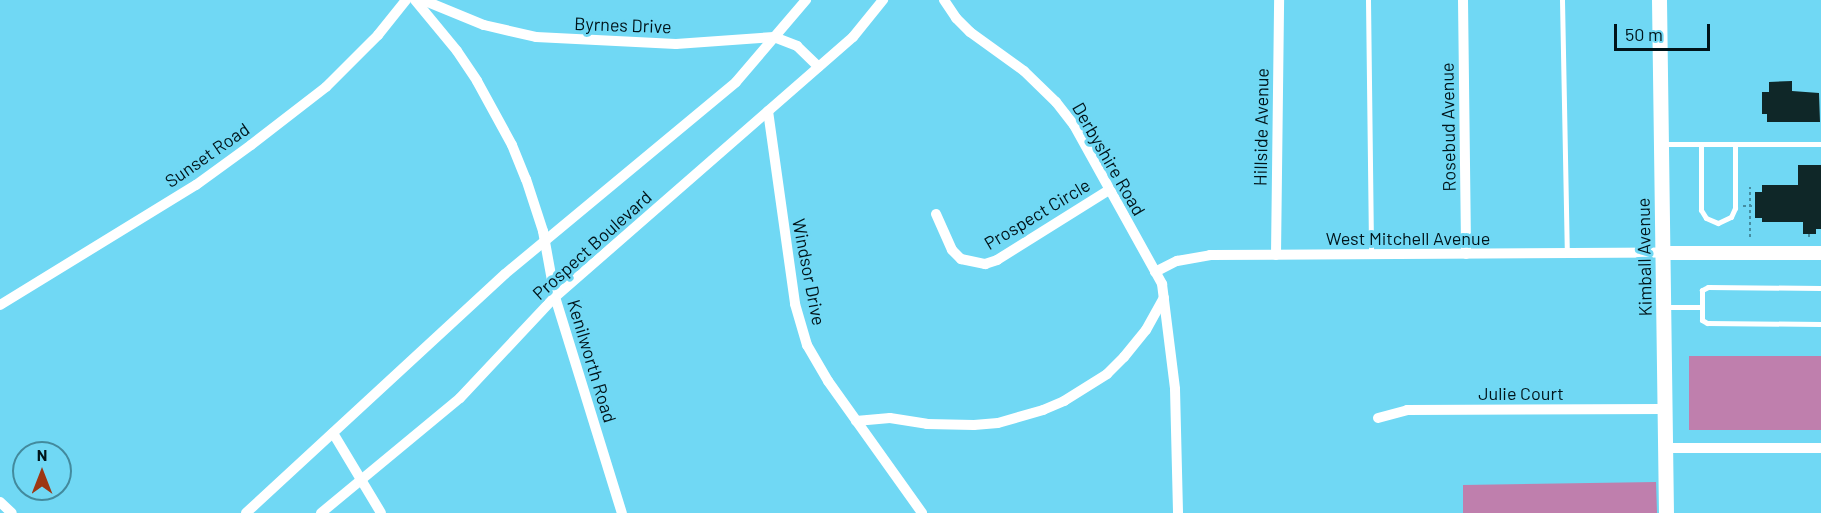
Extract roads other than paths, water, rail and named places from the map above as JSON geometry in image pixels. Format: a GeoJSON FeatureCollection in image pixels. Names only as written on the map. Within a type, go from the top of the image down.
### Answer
{"type":"FeatureCollection","features":[{"type":"Feature","properties":{"kind":"main road","name":"Kimball Avenue"},"geometry":{"type":"LineString","coordinates":[[1659,0],[1666,513]]}},
{"type":"Feature","properties":{"kind":"street","name":"Sunset Road"},"geometry":{"type":"LineString","coordinates":[[0,305],[196,185],[260,139],[346,68],[406,0]]}},
{"type":"Feature","properties":{"kind":"street","name":"Kenilworth Road"},"geometry":{"type":"LineString","coordinates":[[415,0],[457,51],[496,113],[526,179],[545,241],[555,297],[622,513]]}},
{"type":"Feature","properties":{"kind":"street","name":"Byrnes Drive"},"geometry":{"type":"LineString","coordinates":[[423,0],[484,25],[536,37],[676,44],[774,37],[798,46],[819,67]]}},
{"type":"Feature","properties":{"kind":"street","name":"Prospect Boulevard"},"geometry":{"type":"LineString","coordinates":[[246,513],[545,241],[736,82],[806,0]]}},
{"type":"Feature","properties":{"kind":"street","name":"Prospect Boulevard"},"geometry":{"type":"LineString","coordinates":[[321,513],[459,398],[555,297],[853,37],[883,0]]}},
{"type":"Feature","properties":{"kind":"street","name":"Derbyshire Road"},"geometry":{"type":"LineString","coordinates":[[944,0],[956,18],[970,32],[1024,71],[1056,102],[1074,125],[1162,284],[1164,298]]}},
{"type":"Feature","properties":{"kind":"street","name":"Hillside Avenue"},"geometry":{"type":"LineString","coordinates":[[1276,255],[1279,0]]}},
{"type":"Feature","properties":{"kind":"street","name":"Rosebud Avenue"},"geometry":{"type":"LineString","coordinates":[[1463,0],[1466,254]]}},
{"type":"Feature","properties":{"kind":"street","name":"Windsor Drive"},"geometry":{"type":"LineString","coordinates":[[768,111],[800,325],[816,363],[922,513]]}},
{"type":"Feature","properties":{"kind":"street","name":"Prospect Circle"},"geometry":{"type":"LineString","coordinates":[[936,214],[952,250],[961,260],[985,264],[997,260],[1109,190]]}},
{"type":"Feature","properties":{"kind":"street","name":"West Mitchell Avenue"},"geometry":{"type":"LineString","coordinates":[[1155,272],[1177,261],[1193,257],[1664,253]]}},
{"type":"Feature","properties":{"kind":"street"},"geometry":{"type":"LineString","coordinates":[[1664,253],[1821,253]]}},
{"type":"Feature","properties":{"kind":"street"},"geometry":{"type":"LineString","coordinates":[[856,421],[890,418],[927,424],[974,425],[998,423],[1043,410],[1071,397],[1107,374],[1125,357],[1146,330],[1164,298]]}},
{"type":"Feature","properties":{"kind":"street"},"geometry":{"type":"LineString","coordinates":[[1164,298],[1174,389],[1178,513]]}},
{"type":"Feature","properties":{"kind":"street","name":"Julie Court"},"geometry":{"type":"LineString","coordinates":[[1378,418],[1407,410],[1664,409]]}},
{"type":"Feature","properties":{"kind":"street"},"geometry":{"type":"LineString","coordinates":[[333,433],[362,477],[381,513]]}},
{"type":"Feature","properties":{"kind":"street"},"geometry":{"type":"LineString","coordinates":[[1665,448],[1821,448]]}},
{"type":"Feature","properties":{"kind":"street"},"geometry":{"type":"LineString","coordinates":[[0,502],[12,513]]}},
{"type":"Feature","properties":{"kind":"lane"},"geometry":{"type":"LineString","coordinates":[[1368,0],[1371,255]]}},
{"type":"Feature","properties":{"kind":"lane"},"geometry":{"type":"LineString","coordinates":[[1562,0],[1567,254]]}},
{"type":"Feature","properties":{"kind":"lane"},"geometry":{"type":"LineString","coordinates":[[1662,144],[1821,144]]}},
{"type":"Feature","properties":{"kind":"lane"},"geometry":{"type":"LineString","coordinates":[[1701,144],[1701,210],[1709,221],[1718,223],[1731,217],[1735,208],[1735,144]]}},
{"type":"Feature","properties":{"kind":"lane"},"geometry":{"type":"LineString","coordinates":[[1821,288],[1708,287],[1702,290],[1702,320],[1707,323],[1821,324]]}},
{"type":"Feature","properties":{"kind":"lane"},"geometry":{"type":"LineString","coordinates":[[1664,307],[1702,307]]}}]}
